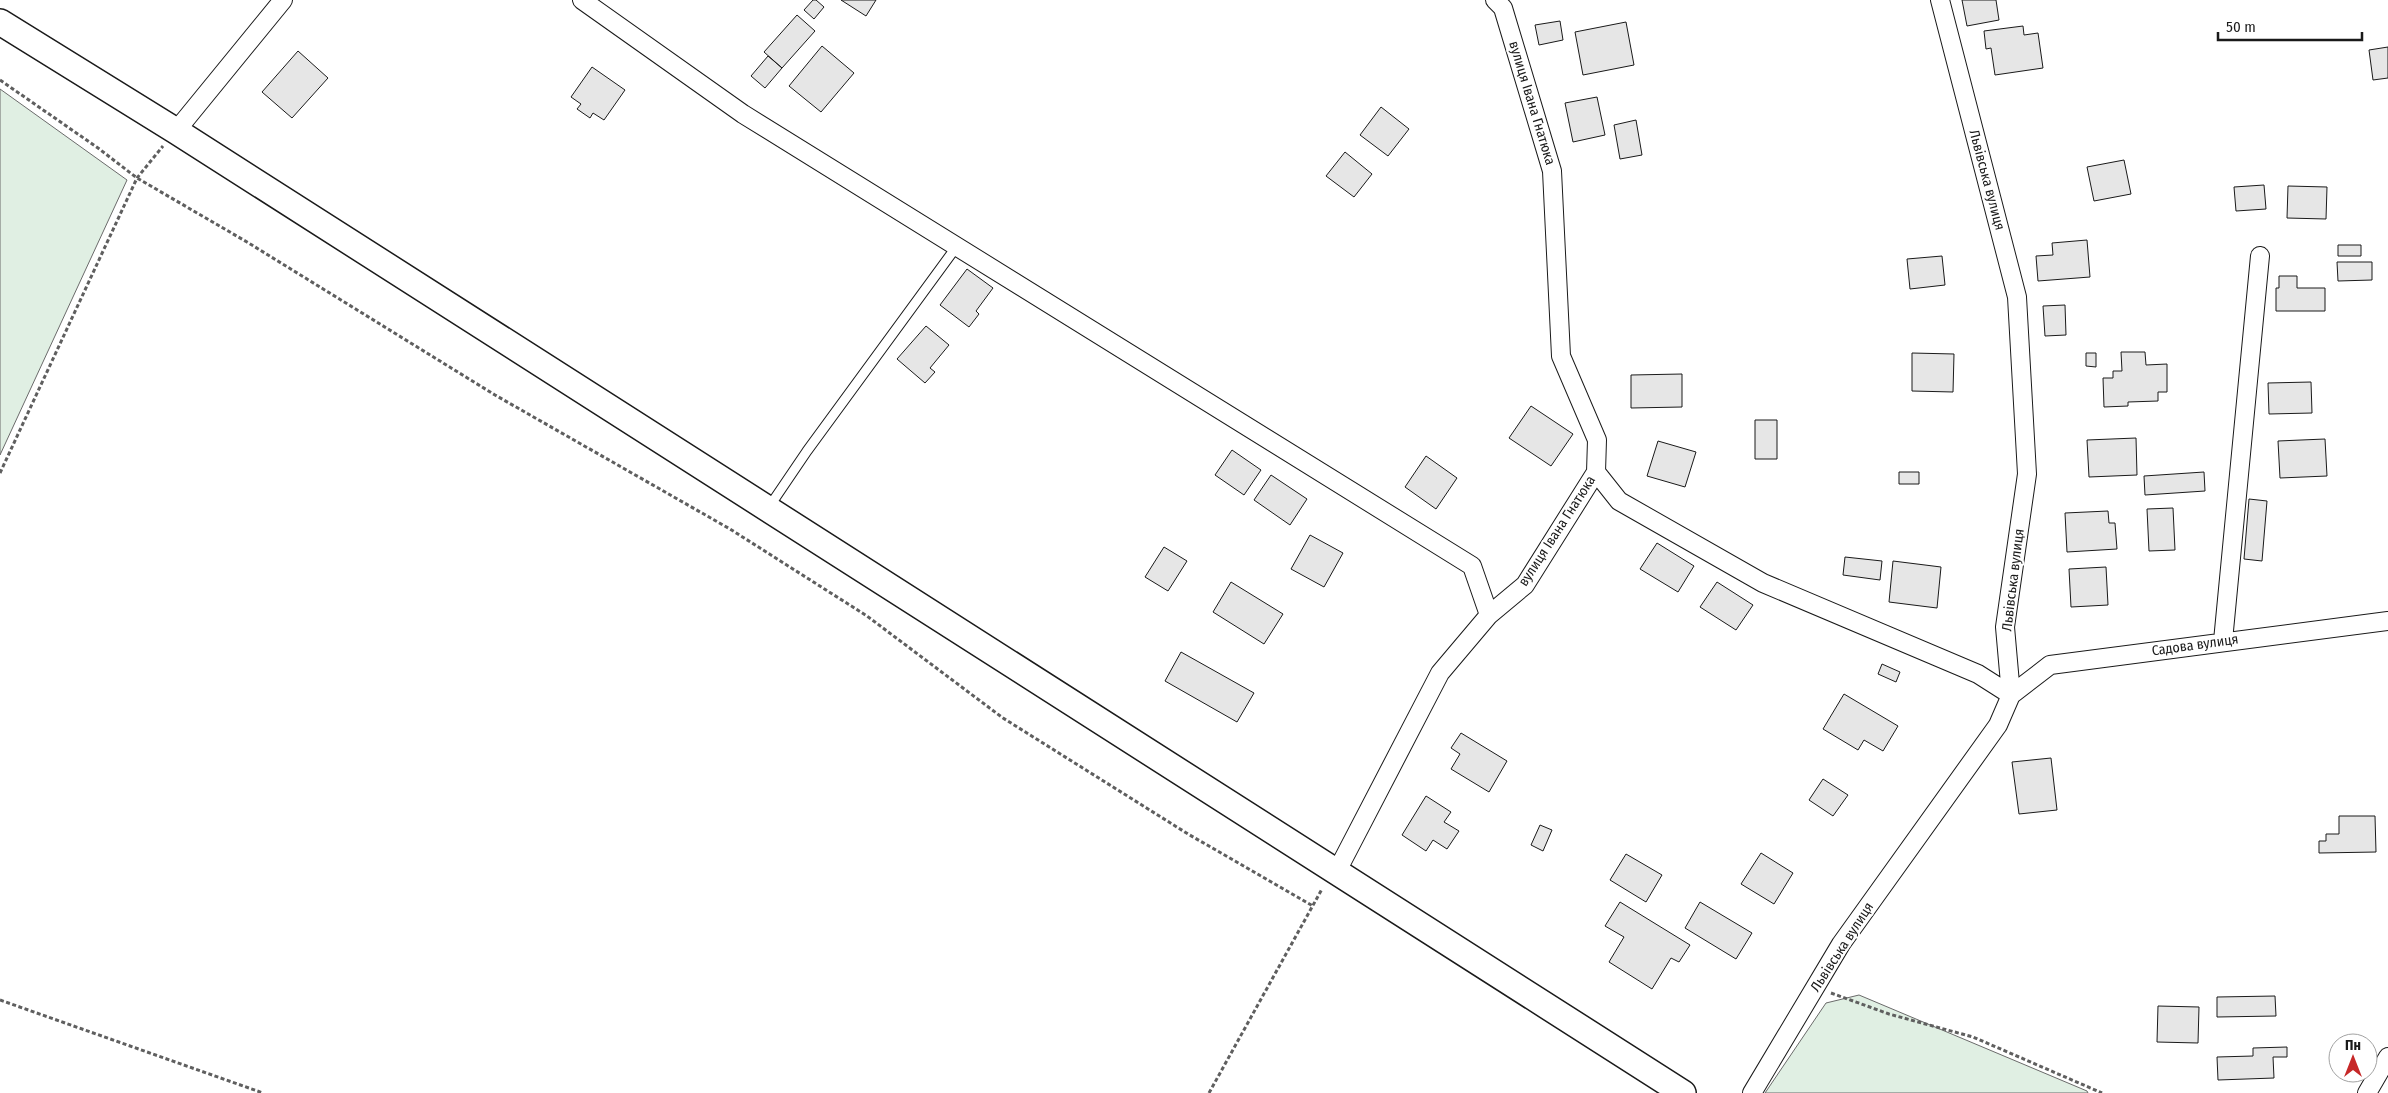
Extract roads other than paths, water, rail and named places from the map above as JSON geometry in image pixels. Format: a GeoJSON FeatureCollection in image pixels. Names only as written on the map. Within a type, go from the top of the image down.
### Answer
{"type":"FeatureCollection","features":[{"type":"Feature","properties":{"kind":"street"},"geometry":{"type":"LineString","coordinates":[[176,131],[283,0]]}},
{"type":"Feature","properties":{"kind":"street"},"geometry":{"type":"LineString","coordinates":[[582,0],[743,114],[1472,566],[1489,616]]}},
{"type":"Feature","properties":{"kind":"street","name":"вулиця Івана Гнатюка"},"geometry":{"type":"LineString","coordinates":[[1336,873],[1440,673],[1489,616],[1525,585],[1596,472],[1596,440],[1561,356],[1552,171],[1502,8],[1495,0]]}},
{"type":"Feature","properties":{"kind":"street","name":"Львівська вулиця"},"geometry":{"type":"LineString","coordinates":[[1752,1093],[1841,944],[1998,725],[2012,695],[2005,627],[2026,474],[2017,297],[1940,0]]}},
{"type":"Feature","properties":{"kind":"street"},"geometry":{"type":"LineString","coordinates":[[0,22],[176,131],[1683,1093]]}},
{"type":"Feature","properties":{"kind":"street"},"geometry":{"type":"LineString","coordinates":[[2223,641],[2260,256]]}},
{"type":"Feature","properties":{"kind":"street"},"geometry":{"type":"LineString","coordinates":[[1596,472],[1619,501],[1763,584],[1978,674],[2012,695]]}},
{"type":"Feature","properties":{"kind":"street","name":"Садова вулиця"},"geometry":{"type":"LineString","coordinates":[[2012,695],[2050,665],[2388,621]]}},
{"type":"Feature","properties":{"kind":"street"},"geometry":{"type":"LineString","coordinates":[[2367,1093],[2388,1057]]}},
{"type":"Feature","properties":{"kind":"lane"},"geometry":{"type":"LineString","coordinates":[[767,509],[807,451],[957,246]]}}]}
